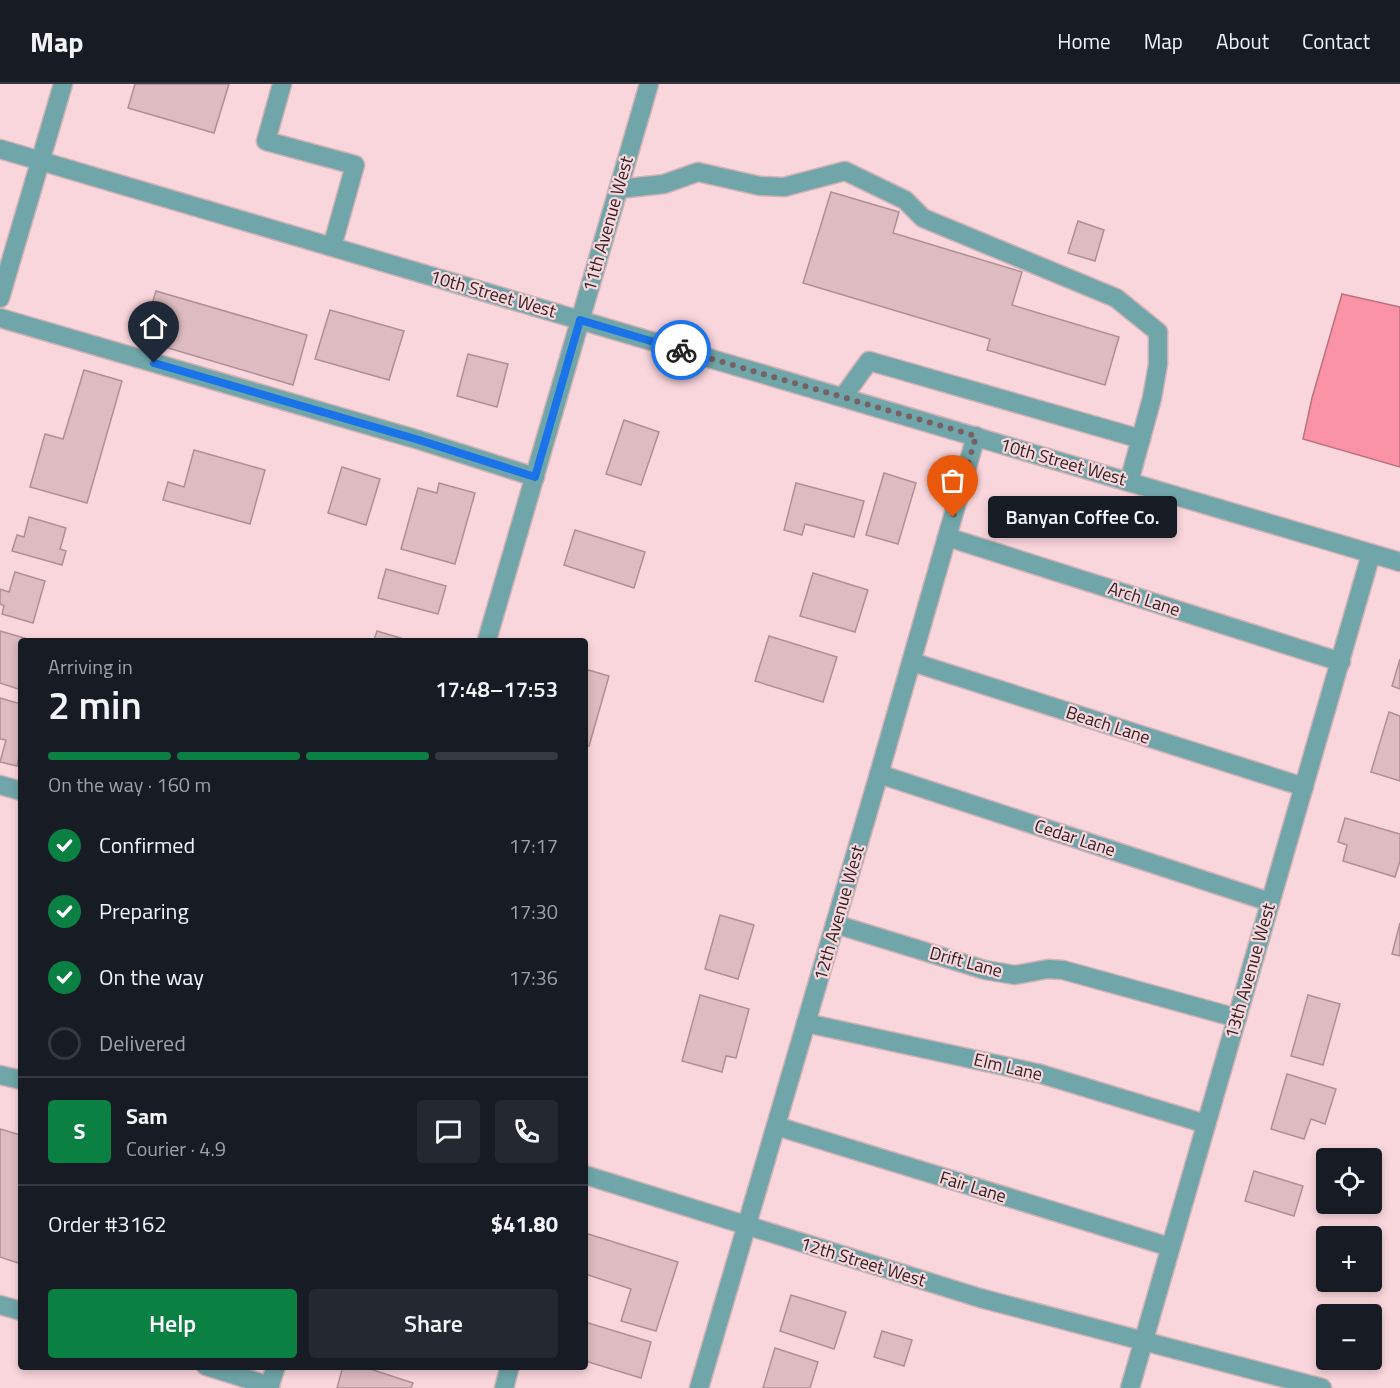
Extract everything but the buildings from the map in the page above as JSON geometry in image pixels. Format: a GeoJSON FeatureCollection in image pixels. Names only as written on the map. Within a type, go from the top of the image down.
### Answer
{"type":"FeatureCollection","features":[{"type":"Feature","properties":{"kind":"street"},"geometry":{"type":"LineString","coordinates":[[0,298],[63,84]]}},
{"type":"Feature","properties":{"kind":"street"},"geometry":{"type":"LineString","coordinates":[[282,84],[266,141],[355,165],[332,247]]}},
{"type":"Feature","properties":{"kind":"street","name":"11th Avenue West"},"geometry":{"type":"LineString","coordinates":[[488,638],[649,84]]}},
{"type":"Feature","properties":{"kind":"street","name":"10th Street West"},"geometry":{"type":"LineString","coordinates":[[0,149],[1400,562]]}},
{"type":"Feature","properties":{"kind":"street"},"geometry":{"type":"LineString","coordinates":[[619,189],[664,184],[698,172],[760,186],[784,187],[845,171],[905,200],[923,218],[1116,298],[1158,332],[1158,364],[1152,398],[1129,482]]}},
{"type":"Feature","properties":{"kind":"street"},"geometry":{"type":"LineString","coordinates":[[0,318],[419,440],[535,477]]}},
{"type":"Feature","properties":{"kind":"street"},"geometry":{"type":"LineString","coordinates":[[843,397],[869,361],[1141,440]]}},
{"type":"Feature","properties":{"kind":"street","name":"12th Avenue West"},"geometry":{"type":"LineString","coordinates":[[699,1388],[976,436]]}},
{"type":"Feature","properties":{"kind":"street","name":"Arch Lane"},"geometry":{"type":"LineString","coordinates":[[947,537],[1341,662]]}},
{"type":"Feature","properties":{"kind":"street","name":"13th Avenue West"},"geometry":{"type":"LineString","coordinates":[[1130,1388],[1371,554]]}},
{"type":"Feature","properties":{"kind":"street","name":"Beach Lane"},"geometry":{"type":"LineString","coordinates":[[912,662],[1304,787]]}},
{"type":"Feature","properties":{"kind":"street","name":"Cedar Lane"},"geometry":{"type":"LineString","coordinates":[[879,774],[1270,902]]}},
{"type":"Feature","properties":{"kind":"street"},"geometry":{"type":"LineString","coordinates":[[0,785],[18,790]]}},
{"type":"Feature","properties":{"kind":"street","name":"Drift Lane"},"geometry":{"type":"LineString","coordinates":[[835,924],[985,970],[1015,975],[1048,969],[1063,970],[1237,1018]]}},
{"type":"Feature","properties":{"kind":"street","name":"Elm Lane"},"geometry":{"type":"LineString","coordinates":[[806,1023],[1041,1074],[1206,1124]]}},
{"type":"Feature","properties":{"kind":"street"},"geometry":{"type":"LineString","coordinates":[[0,1075],[18,1079]]}},
{"type":"Feature","properties":{"kind":"street","name":"Fair Lane"},"geometry":{"type":"LineString","coordinates":[[776,1126],[1170,1247]]}},
{"type":"Feature","properties":{"kind":"street","name":"12th Street West"},"geometry":{"type":"LineString","coordinates":[[588,1176],[980,1298],[1322,1388]]}},
{"type":"Feature","properties":{"kind":"street"},"geometry":{"type":"LineString","coordinates":[[0,1305],[18,1310]]}},
{"type":"Feature","properties":{"kind":"street"},"geometry":{"type":"LineString","coordinates":[[218,1370],[270,1387],[275,1370]]}},
{"type":"Feature","properties":{"kind":"street"},"geometry":{"type":"LineString","coordinates":[[504,1388],[509,1370]]}},
{"type":"Feature","properties":{"kind":"shaded area"},"geometry":{"type":"Polygon","coordinates":[[[1342,294],[1400,307],[1400,467],[1303,439],[1312,398],[1342,294]]]}},
{"type":"Feature","properties":{"kind":"way so far"},"geometry":{"type":"LineString","coordinates":[[681,350],[976,436],[953,517]]}},
{"type":"Feature","properties":{"kind":"place","name":"Banyan Coffee Co."},"geometry":{"type":"Point","coordinates":[953,517]}},
{"type":"Feature","properties":{"kind":"route"},"geometry":{"type":"LineString","coordinates":[[154,363],[419,440],[535,477],[580,320],[681,350]]}}]}
